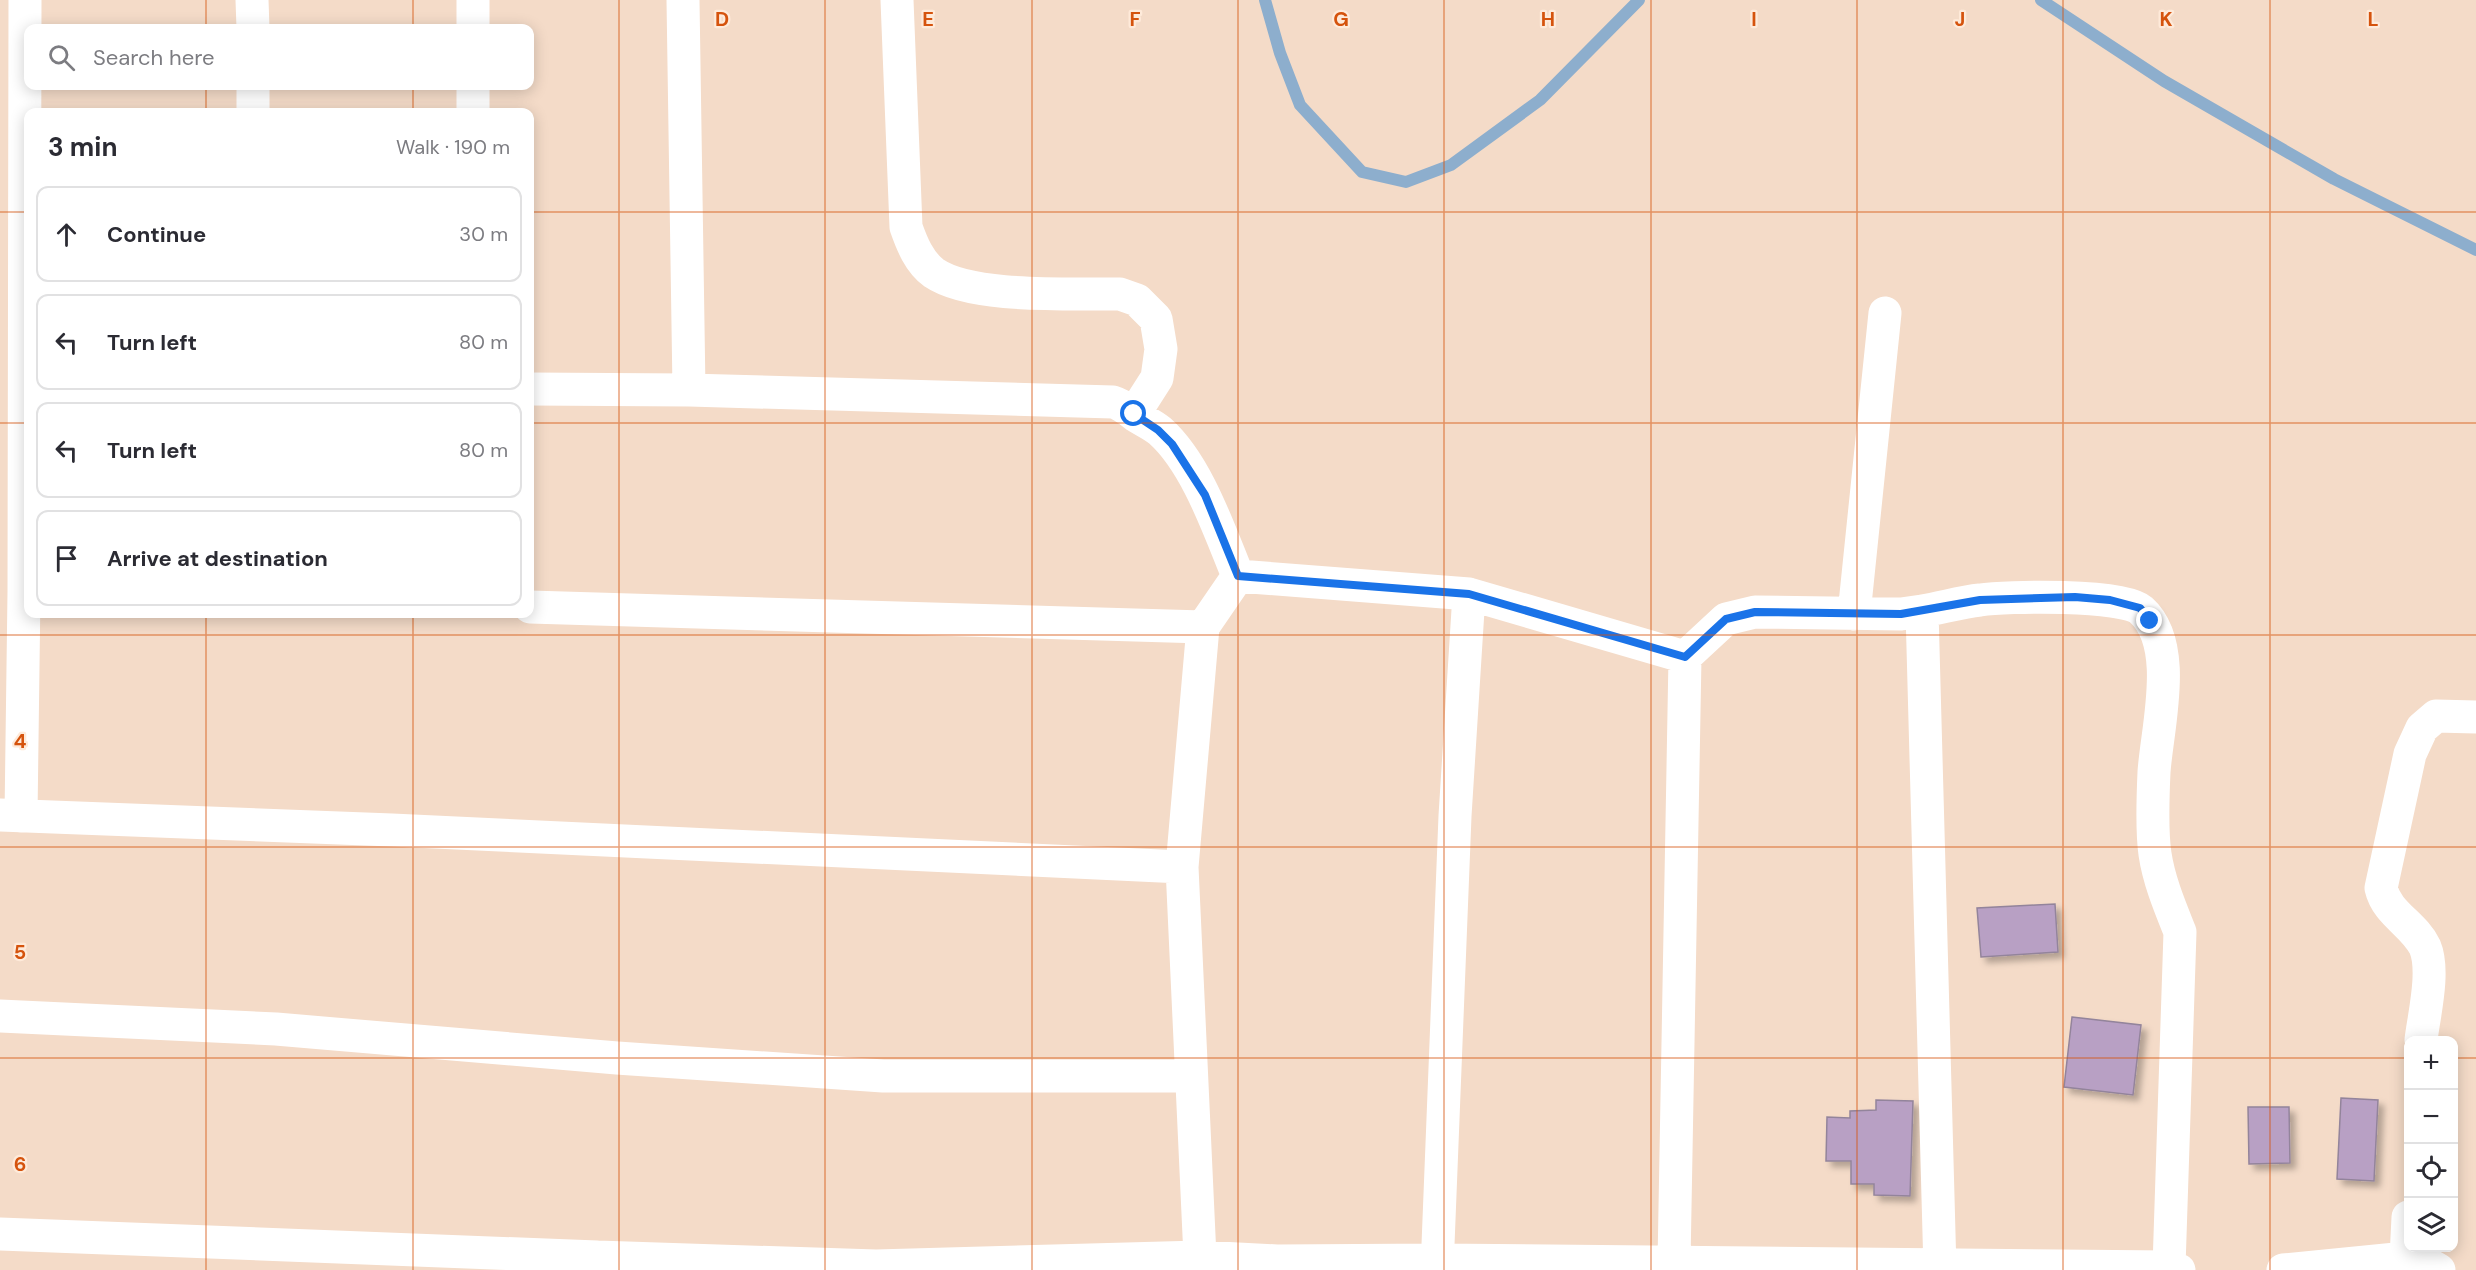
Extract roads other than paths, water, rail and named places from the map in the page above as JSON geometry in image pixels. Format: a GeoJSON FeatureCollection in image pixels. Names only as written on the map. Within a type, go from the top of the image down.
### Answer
{"type":"FeatureCollection","features":[{"type":"Feature","properties":{"kind":"street"},"geometry":{"type":"LineString","coordinates":[[25,0],[25,24]]}},
{"type":"Feature","properties":{"kind":"street"},"geometry":{"type":"LineString","coordinates":[[252,0],[253,24]]}},
{"type":"Feature","properties":{"kind":"street"},"geometry":{"type":"LineString","coordinates":[[473,0],[473,24]]}},
{"type":"Feature","properties":{"kind":"street"},"geometry":{"type":"LineString","coordinates":[[683,0],[689,390]]}},
{"type":"Feature","properties":{"kind":"street"},"geometry":{"type":"LineString","coordinates":[[897,0],[906,227],[915,251],[933,273],[959,285],[984,290],[1120,294],[1137,300],[1156,319],[1161,350],[1157,378],[1134,414]]}},
{"type":"Feature","properties":{"kind":"street"},"geometry":{"type":"LineString","coordinates":[[25,90],[25,108]]}},
{"type":"Feature","properties":{"kind":"street"},"geometry":{"type":"LineString","coordinates":[[253,90],[253,108]]}},
{"type":"Feature","properties":{"kind":"street"},"geometry":{"type":"LineString","coordinates":[[473,90],[474,108]]}},
{"type":"Feature","properties":{"kind":"street"},"geometry":{"type":"LineString","coordinates":[[1854,614],[1885,313]]}},
{"type":"Feature","properties":{"kind":"street"},"geometry":{"type":"LineString","coordinates":[[534,389],[689,390],[1113,402],[1125,406],[1158,430],[1172,444],[1205,495],[1238,576]]}},
{"type":"Feature","properties":{"kind":"street"},"geometry":{"type":"LineString","coordinates":[[1238,576],[1469,594],[1685,657]]}},
{"type":"Feature","properties":{"kind":"street"},"geometry":{"type":"LineString","coordinates":[[1200,1257],[1182,867],[1203,627],[1238,576]]}},
{"type":"Feature","properties":{"kind":"street"},"geometry":{"type":"LineString","coordinates":[[1437,1265],[1455,816],[1469,594]]}},
{"type":"Feature","properties":{"kind":"street"},"geometry":{"type":"LineString","coordinates":[[0,1234],[597,1263],[876,1266],[1200,1257],[1437,1265],[2174,1268],[2180,932],[2167,898],[2155,854],[2154,772],[2164,686],[2159,642],[2150,621],[2140,608],[2110,600],[2075,597],[1980,600],[1922,612],[1854,614],[1755,612],[1726,619],[1685,657],[1684,1265]]}},
{"type":"Feature","properties":{"kind":"street"},"geometry":{"type":"LineString","coordinates":[[534,607],[1203,627]]}},
{"type":"Feature","properties":{"kind":"street"},"geometry":{"type":"LineString","coordinates":[[1922,612],[1940,1267]]}},
{"type":"Feature","properties":{"kind":"street"},"geometry":{"type":"LineString","coordinates":[[24,618],[11,816],[404,831],[1182,867]]}},
{"type":"Feature","properties":{"kind":"street"},"geometry":{"type":"LineString","coordinates":[[2422,1036],[2429,966],[2424,947],[2391,910],[2384,900],[2381,888],[2410,754],[2422,728],[2436,716],[2476,717]]}},
{"type":"Feature","properties":{"kind":"street"},"geometry":{"type":"LineString","coordinates":[[0,1016],[276,1029],[605,1057],[883,1076],[1191,1076]]}},
{"type":"Feature","properties":{"kind":"street"},"geometry":{"type":"LineString","coordinates":[[2406,1252],[2406,1258]]}},
{"type":"Feature","properties":{"kind":"street"},"geometry":{"type":"LineString","coordinates":[[2283,1270],[2406,1258],[2420,1259],[2439,1270]]}},
{"type":"Feature","properties":{"kind":"waterway"},"geometry":{"type":"LineString","coordinates":[[1265,0],[1280,53],[1300,105],[1362,172],[1406,182],[1451,165],[1540,100],[1639,0]]}},
{"type":"Feature","properties":{"kind":"waterway"},"geometry":{"type":"LineString","coordinates":[[2041,0],[2164,81],[2334,179],[2476,250]]}}]}
